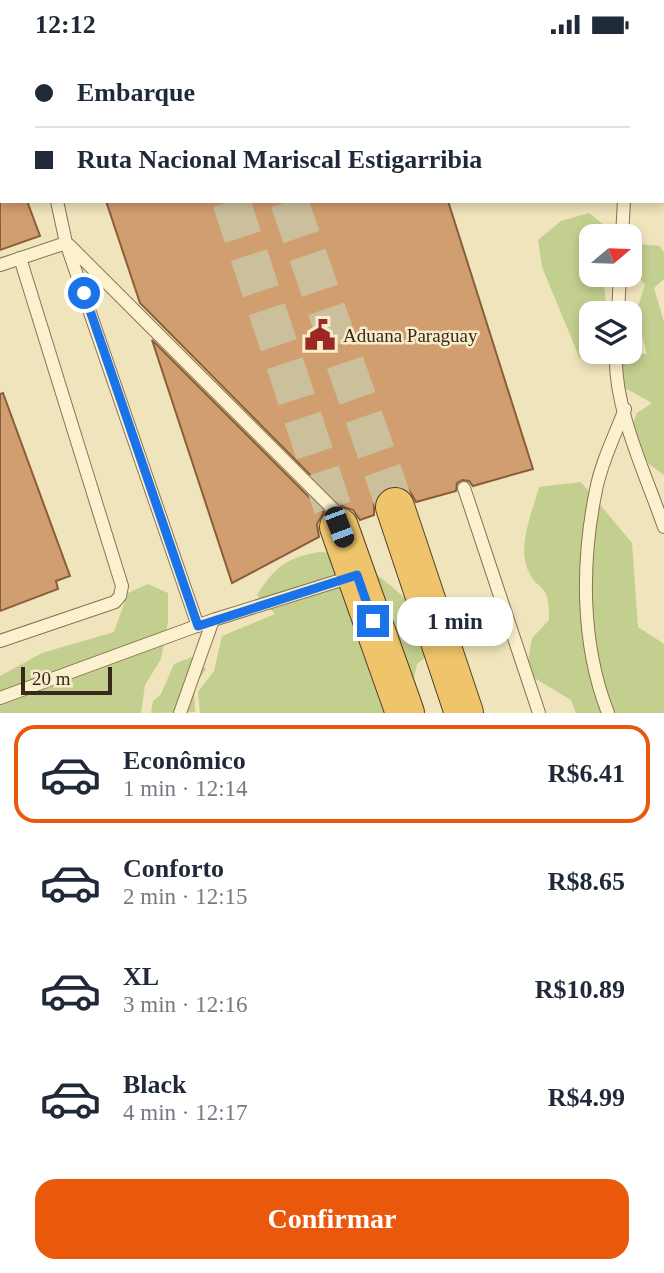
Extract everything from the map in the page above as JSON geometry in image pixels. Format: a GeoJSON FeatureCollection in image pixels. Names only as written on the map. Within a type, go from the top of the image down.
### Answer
{"type":"FeatureCollection","features":[{"type":"Feature","properties":{"kind":"highway"},"geometry":{"type":"LineString","coordinates":[[395,507],[464,713]]}},
{"type":"Feature","properties":{"kind":"highway"},"geometry":{"type":"LineString","coordinates":[[336,518],[405,713]]}},
{"type":"Feature","properties":{"kind":"lane"},"geometry":{"type":"LineString","coordinates":[[57,203],[66,243],[198,626]]}},
{"type":"Feature","properties":{"kind":"lane"},"geometry":{"type":"LineString","coordinates":[[623,224],[624,203]]}},
{"type":"Feature","properties":{"kind":"lane"},"geometry":{"type":"LineString","coordinates":[[0,265],[66,243]]}},
{"type":"Feature","properties":{"kind":"lane"},"geometry":{"type":"LineString","coordinates":[[66,243],[336,518]]}},
{"type":"Feature","properties":{"kind":"lane"},"geometry":{"type":"LineString","coordinates":[[0,641],[115,602],[120,596],[122,586],[20,258]]}},
{"type":"Feature","properties":{"kind":"lane"},"geometry":{"type":"LineString","coordinates":[[618,364],[625,409],[664,527]]}},
{"type":"Feature","properties":{"kind":"lane"},"geometry":{"type":"LineString","coordinates":[[608,713],[597,685],[584,595],[596,489],[625,409]]}},
{"type":"Feature","properties":{"kind":"lane"},"geometry":{"type":"LineString","coordinates":[[464,488],[539,713]]}},
{"type":"Feature","properties":{"kind":"lane"},"geometry":{"type":"LineString","coordinates":[[0,698],[214,620],[357,575]]}},
{"type":"Feature","properties":{"kind":"lane"},"geometry":{"type":"LineString","coordinates":[[180,713],[214,620]]}},
{"type":"Feature","properties":{"kind":"green space"},"geometry":{"type":"Polygon","coordinates":[[[589,213],[603,224],[579,224],[579,287],[604,287],[606,301],[579,301],[579,357],[542,267],[538,240],[561,221],[589,213]]]}},
{"type":"Feature","properties":{"kind":"green space"},"geometry":{"type":"Polygon","coordinates":[[[642,244],[660,246],[664,253],[664,279],[654,288],[664,322],[664,475],[649,464],[630,432],[637,413],[652,403],[623,387],[617,364],[642,364],[642,354],[647,354],[642,335],[642,301],[640,301],[645,285],[642,281],[642,244]]]}},
{"type":"Feature","properties":{"kind":"green space"},"geometry":{"type":"Polygon","coordinates":[[[581,482],[632,543],[638,627],[664,644],[664,713],[576,713],[571,700],[526,673],[532,638],[549,620],[548,598],[531,576],[525,559],[525,538],[530,516],[539,487],[581,482]]]}},
{"type":"Feature","properties":{"kind":"green space"},"geometry":{"type":"Polygon","coordinates":[[[319,552],[347,557],[359,563],[414,606],[416,633],[427,656],[417,664],[412,687],[423,713],[200,713],[198,692],[214,671],[222,636],[275,614],[257,595],[263,585],[282,565],[298,557],[319,552]]]}},
{"type":"Feature","properties":{"kind":"green space"},"geometry":{"type":"Polygon","coordinates":[[[148,584],[168,593],[168,622],[161,659],[145,685],[141,713],[0,713],[0,676],[42,653],[114,632],[128,593],[148,584]]]}},
{"type":"Feature","properties":{"kind":"green space"},"geometry":{"type":"Polygon","coordinates":[[[192,657],[206,669],[194,687],[195,712],[151,713],[153,701],[161,694],[174,664],[192,657]]]}},
{"type":"Feature","properties":{"kind":"building"},"geometry":{"type":"Polygon","coordinates":[[[0,203],[28,203],[40,236],[0,250],[0,203]]]}},
{"type":"Feature","properties":{"kind":"building","name":"Aduana Paraguay"},"geometry":{"type":"Polygon","coordinates":[[[107,203],[449,203],[533,469],[473,486],[469,481],[462,480],[457,483],[456,491],[416,502],[409,490],[400,486],[389,486],[378,493],[374,503],[374,515],[360,520],[353,510],[341,506],[140,303],[107,203]]]}},
{"type":"Feature","properties":{"kind":"building"},"geometry":{"type":"Polygon","coordinates":[[[152,340],[324,512],[317,524],[319,537],[232,583],[152,340]]]}},
{"type":"Feature","properties":{"kind":"building"},"geometry":{"type":"Polygon","coordinates":[[[3,393],[70,576],[56,581],[58,589],[0,611],[0,394],[3,393]]]}},
{"type":"Feature","properties":{"kind":"tunnel"},"geometry":{"type":"LineString","coordinates":[[232,203],[339,527]]}},
{"type":"Feature","properties":{"kind":"tunnel"},"geometry":{"type":"LineString","coordinates":[[290,203],[395,507]]}},
{"type":"Feature","properties":{"kind":"place","name":"Aduana Paraguay"},"geometry":{"type":"Point","coordinates":[320,335]}},
{"type":"Feature","properties":{"kind":"route"},"geometry":{"type":"LineString","coordinates":[[84,293],[198,626],[357,575],[373,621]]}}]}
